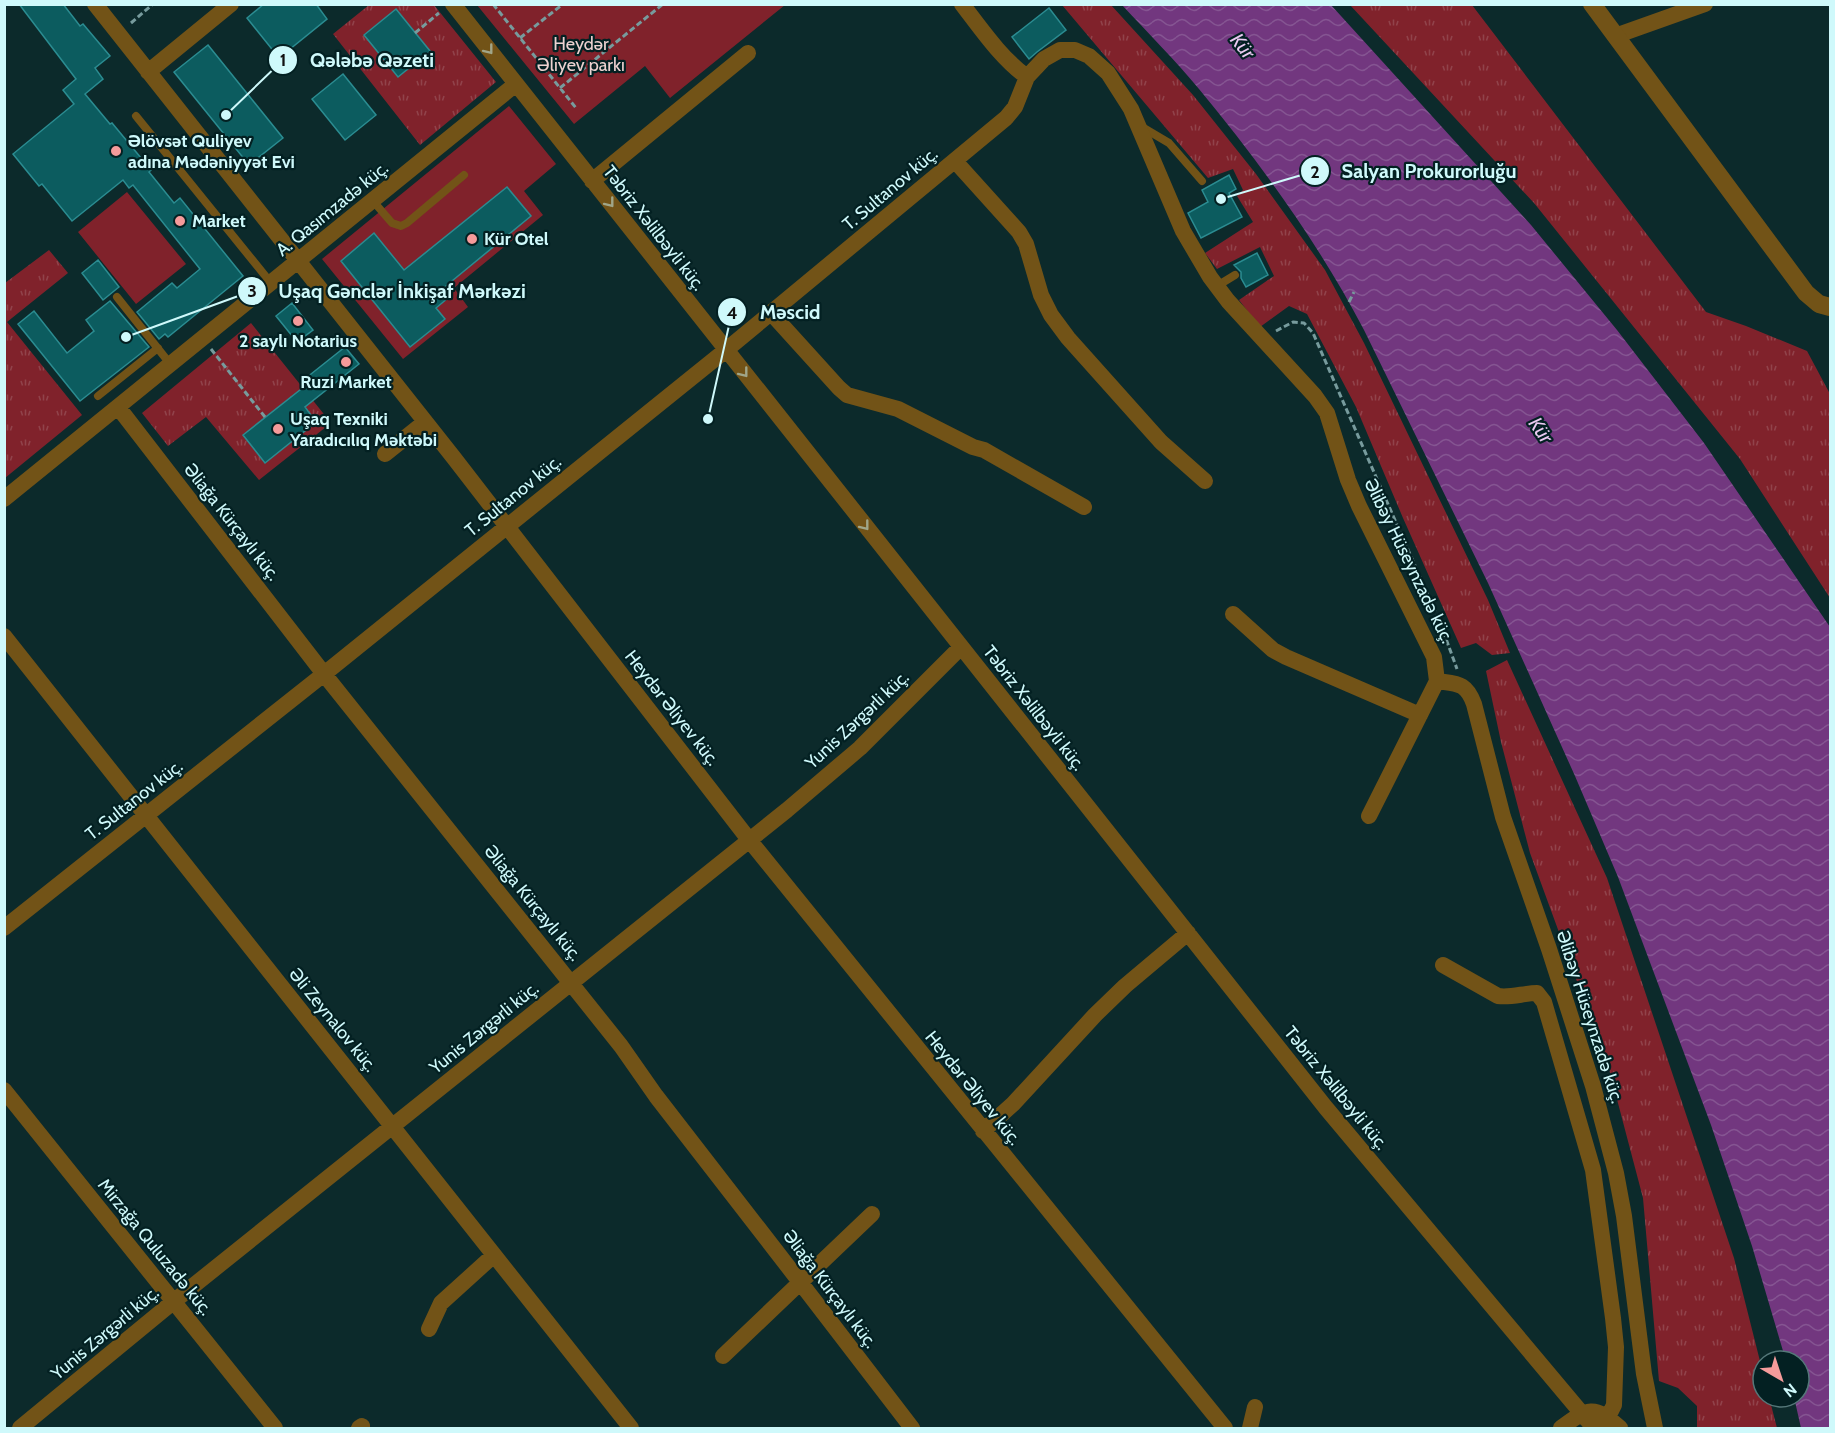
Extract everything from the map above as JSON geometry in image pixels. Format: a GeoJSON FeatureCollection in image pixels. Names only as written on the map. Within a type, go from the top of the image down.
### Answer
{"type":"FeatureCollection","features":[{"type":"Feature","properties":{"kind":"street","name":"Heydər Əliyev küç."},"geometry":{"type":"LineString","coordinates":[[95,4],[507,526],[750,841],[1225,1428]]}},
{"type":"Feature","properties":{"kind":"street"},"geometry":{"type":"LineString","coordinates":[[148,72],[231,4]]}},
{"type":"Feature","properties":{"kind":"street"},"geometry":{"type":"LineString","coordinates":[[962,4],[1002,54],[1027,77]]}},
{"type":"Feature","properties":{"kind":"street"},"geometry":{"type":"LineString","coordinates":[[1592,4],[1806,293],[1819,304],[1830,307]]}},
{"type":"Feature","properties":{"kind":"street"},"geometry":{"type":"LineString","coordinates":[[1615,36],[1705,4]]}},
{"type":"Feature","properties":{"kind":"street","name":"Təbriz Xəlilbəyli küç."},"geometry":{"type":"LineString","coordinates":[[447,8],[516,84],[1326,1108],[1582,1413]]}},
{"type":"Feature","properties":{"kind":"street","name":"Əlibəy Hüseynzadə küç."},"geometry":{"type":"LineString","coordinates":[[1027,77],[1044,59],[1060,50],[1075,50],[1089,56],[1108,73],[1139,125],[1183,231],[1217,286],[1315,396],[1327,413],[1348,480],[1434,657],[1437,681]]}},
{"type":"Feature","properties":{"kind":"street"},"geometry":{"type":"LineString","coordinates":[[592,181],[748,53]]}},
{"type":"Feature","properties":{"kind":"street","name":"T. Sultanov küç."},"geometry":{"type":"LineString","coordinates":[[4,928],[726,350],[955,161],[1006,118],[1015,107],[1027,77]]}},
{"type":"Feature","properties":{"kind":"street","name":"A. Qasımzadə küç."},"geometry":{"type":"LineString","coordinates":[[4,498],[516,84]]}},
{"type":"Feature","properties":{"kind":"street"},"geometry":{"type":"LineString","coordinates":[[955,161],[1019,232],[1026,244],[1041,295],[1051,315],[1068,338],[1161,442],[1205,482]]}},
{"type":"Feature","properties":{"kind":"street"},"geometry":{"type":"LineString","coordinates":[[771,313],[847,395],[898,409],[918,418],[973,447],[984,450],[1084,507]]}},
{"type":"Feature","properties":{"kind":"street","name":"Əliağa Kürçaylı küç."},"geometry":{"type":"LineString","coordinates":[[118,407],[324,674],[572,982],[656,1096],[912,1428]]}},
{"type":"Feature","properties":{"kind":"street"},"geometry":{"type":"LineString","coordinates":[[385,453],[425,422]]}},
{"type":"Feature","properties":{"kind":"street"},"geometry":{"type":"LineString","coordinates":[[1233,614],[1273,650],[1420,716]]}},
{"type":"Feature","properties":{"kind":"street","name":"Əli Zeynalov küç."},"geometry":{"type":"LineString","coordinates":[[4,636],[631,1428]]}},
{"type":"Feature","properties":{"kind":"street","name":"Yunis Zərgərli küç."},"geometry":{"type":"LineString","coordinates":[[20,1428],[173,1302],[750,841],[860,748],[961,647]]}},
{"type":"Feature","properties":{"kind":"street"},"geometry":{"type":"LineString","coordinates":[[1369,816],[1437,681],[1462,685]]}},
{"type":"Feature","properties":{"kind":"street","name":"Əlibəy Hüseynzadə küç."},"geometry":{"type":"LineString","coordinates":[[1462,685],[1470,693],[1474,704],[1503,817],[1549,949],[1589,1076],[1616,1173],[1624,1216],[1644,1374],[1655,1428]]}},
{"type":"Feature","properties":{"kind":"street"},"geometry":{"type":"LineString","coordinates":[[983,1131],[1012,1104],[1095,1015],[1188,933]]}},
{"type":"Feature","properties":{"kind":"street"},"geometry":{"type":"LineString","coordinates":[[1443,965],[1498,996],[1507,998],[1537,993],[1544,1002],[1593,1170],[1616,1347],[1614,1405],[1605,1426]]}},
{"type":"Feature","properties":{"kind":"street","name":"Mirzağa Quluzadə küç."},"geometry":{"type":"LineString","coordinates":[[4,1090],[275,1428]]}},
{"type":"Feature","properties":{"kind":"street"},"geometry":{"type":"LineString","coordinates":[[723,1356],[872,1214]]}},
{"type":"Feature","properties":{"kind":"street"},"geometry":{"type":"LineString","coordinates":[[429,1329],[441,1303],[494,1255]]}},
{"type":"Feature","properties":{"kind":"street"},"geometry":{"type":"LineString","coordinates":[[1250,1428],[1255,1407]]}},
{"type":"Feature","properties":{"kind":"street"},"geometry":{"type":"LineString","coordinates":[[1561,1428],[1582,1413],[1595,1412],[1605,1426]]}},
{"type":"Feature","properties":{"kind":"lane"},"geometry":{"type":"LineString","coordinates":[[136,116],[271,284]]}},
{"type":"Feature","properties":{"kind":"lane"},"geometry":{"type":"LineString","coordinates":[[1139,125],[1169,143],[1202,181]]}},
{"type":"Feature","properties":{"kind":"lane"},"geometry":{"type":"LineString","coordinates":[[373,201],[392,224],[401,226],[464,175]]}},
{"type":"Feature","properties":{"kind":"lane"},"geometry":{"type":"LineString","coordinates":[[1217,286],[1235,275]]}},
{"type":"Feature","properties":{"kind":"lane"},"geometry":{"type":"LineString","coordinates":[[117,297],[171,365]]}},
{"type":"Feature","properties":{"kind":"lane"},"geometry":{"type":"LineString","coordinates":[[98,396],[158,348]]}},
{"type":"Feature","properties":{"kind":"path"},"geometry":{"type":"LineString","coordinates":[[117,33],[153,4]]}},
{"type":"Feature","properties":{"kind":"path"},"geometry":{"type":"LineString","coordinates":[[493,4],[576,108]]}},
{"type":"Feature","properties":{"kind":"path"},"geometry":{"type":"LineString","coordinates":[[520,38],[563,4]]}},
{"type":"Feature","properties":{"kind":"path"},"geometry":{"type":"LineString","coordinates":[[560,88],[663,4]]}},
{"type":"Feature","properties":{"kind":"path"},"geometry":{"type":"LineString","coordinates":[[415,33],[447,8]]}},
{"type":"Feature","properties":{"kind":"path"},"geometry":{"type":"LineString","coordinates":[[1349,302],[1354,292]]}},
{"type":"Feature","properties":{"kind":"path"},"geometry":{"type":"LineString","coordinates":[[1264,340],[1281,327],[1293,322],[1304,323],[1313,333],[1442,625],[1462,685]]}},
{"type":"Feature","properties":{"kind":"path"},"geometry":{"type":"LineString","coordinates":[[203,339],[265,417]]}},
{"type":"Feature","properties":{"kind":"green space"},"geometry":{"type":"Polygon","coordinates":[[[369,5],[434,5],[496,82],[420,145],[333,34],[369,5]]]}},
{"type":"Feature","properties":{"kind":"green space","name":"Heydər Əliyev parkı"},"geometry":{"type":"Polygon","coordinates":[[[477,5],[785,5],[670,98],[645,66],[574,124],[477,5]]]}},
{"type":"Feature","properties":{"kind":"green space"},"geometry":{"type":"Polygon","coordinates":[[[1062,5],[1111,5],[1193,95],[1256,174],[1325,270],[1364,343],[1488,600],[1510,653],[1492,655],[1476,643],[1461,648],[1356,407],[1307,314],[1289,306],[1260,327],[1239,300],[1274,276],[1260,247],[1217,269],[1205,253],[1253,222],[1237,196],[1243,190],[1233,169],[1208,178],[1062,5]]]}},
{"type":"Feature","properties":{"kind":"green space"},"geometry":{"type":"Polygon","coordinates":[[[1350,5],[1472,5],[1706,312],[1807,351],[1830,394],[1830,598],[1740,459],[1534,203],[1350,5]]]}},
{"type":"Feature","properties":{"kind":"green space"},"geometry":{"type":"Polygon","coordinates":[[[509,106],[556,164],[524,191],[543,215],[454,288],[468,307],[403,359],[322,259],[509,106]]]}},
{"type":"Feature","properties":{"kind":"green space"},"geometry":{"type":"Polygon","coordinates":[[[127,192],[186,264],[136,304],[78,232],[127,192]]]}},
{"type":"Feature","properties":{"kind":"green space"},"geometry":{"type":"Polygon","coordinates":[[[49,250],[68,273],[7,322],[82,415],[5,478],[5,283],[49,250]]]}},
{"type":"Feature","properties":{"kind":"green space"},"geometry":{"type":"Polygon","coordinates":[[[251,323],[331,423],[259,480],[206,417],[168,446],[142,413],[251,323]]]}},
{"type":"Feature","properties":{"kind":"green space"},"geometry":{"type":"Polygon","coordinates":[[[1507,660],[1607,878],[1734,1258],[1757,1349],[1751,1349],[1751,1409],[1772,1409],[1777,1428],[1697,1428],[1697,1406],[1678,1388],[1659,1381],[1643,1198],[1609,1069],[1530,853],[1501,742],[1486,671],[1507,660]]]}},
{"type":"Feature","properties":{"kind":"water","name":"Kür"},"geometry":{"type":"Polygon","coordinates":[[[1122,5],[1331,5],[1531,225],[1617,330],[1704,443],[1830,627],[1830,1428],[1801,1428],[1797,1409],[1811,1409],[1811,1349],[1782,1349],[1752,1246],[1711,1125],[1618,877],[1488,583],[1347,298],[1267,176],[1222,117],[1171,57],[1122,5]]]}},
{"type":"Feature","properties":{"kind":"building"},"geometry":{"type":"Polygon","coordinates":[[[19,4],[63,4],[80,26],[83,24],[110,56],[95,68],[103,79],[85,94],[151,170],[149,172],[174,203],[180,198],[243,276],[168,337],[165,334],[159,339],[137,312],[172,283],[177,288],[200,269],[133,185],[129,188],[123,180],[72,221],[42,184],[39,186],[13,154],[74,104],[63,90],[76,79],[19,4]]]}},
{"type":"Feature","properties":{"kind":"building"},"geometry":{"type":"Polygon","coordinates":[[[264,4],[316,4],[327,19],[279,58],[247,18],[264,4]]]}},
{"type":"Feature","properties":{"kind":"building"},"geometry":{"type":"Polygon","coordinates":[[[1049,8],[1066,30],[1029,59],[1012,37],[1049,8]]]}},
{"type":"Feature","properties":{"kind":"building"},"geometry":{"type":"Polygon","coordinates":[[[396,9],[430,51],[398,77],[364,35],[396,9]]]}},
{"type":"Feature","properties":{"kind":"building"},"geometry":{"type":"Polygon","coordinates":[[[208,45],[283,138],[249,165],[174,72],[208,45]]]}},
{"type":"Feature","properties":{"kind":"building"},"geometry":{"type":"Polygon","coordinates":[[[343,74],[376,115],[345,140],[312,99],[343,74]]]}},
{"type":"Feature","properties":{"kind":"building"},"geometry":{"type":"Polygon","coordinates":[[[1229,175],[1236,189],[1229,193],[1242,217],[1201,238],[1188,213],[1208,202],[1202,190],[1229,175]]]}},
{"type":"Feature","properties":{"kind":"building"},"geometry":{"type":"Polygon","coordinates":[[[507,187],[531,216],[441,290],[448,298],[436,308],[445,319],[410,347],[341,261],[374,233],[404,270],[507,187]]]}},
{"type":"Feature","properties":{"kind":"building"},"geometry":{"type":"Polygon","coordinates":[[[1257,253],[1268,275],[1246,287],[1241,278],[1241,272],[1234,265],[1257,253]]]}},
{"type":"Feature","properties":{"kind":"building"},"geometry":{"type":"Polygon","coordinates":[[[98,260],[119,287],[103,300],[82,273],[98,260]]]}},
{"type":"Feature","properties":{"kind":"building"},"geometry":{"type":"Polygon","coordinates":[[[110,301],[149,347],[80,401],[18,324],[34,311],[67,353],[94,331],[86,320],[110,301]]]}},
{"type":"Feature","properties":{"kind":"building"},"geometry":{"type":"Polygon","coordinates":[[[292,303],[313,330],[297,342],[276,316],[292,303]]]}},
{"type":"Feature","properties":{"kind":"building"},"geometry":{"type":"Polygon","coordinates":[[[345,347],[359,364],[305,407],[316,422],[265,463],[243,435],[310,382],[306,378],[345,347]]]}},
{"type":"Feature","properties":{"kind":"place","name":"Qələbə Qəzeti"},"geometry":{"type":"Point","coordinates":[226,115]}},
{"type":"Feature","properties":{"kind":"place","name":"Əlövsət Quliyev adına Mədəniyyət Evi"},"geometry":{"type":"Point","coordinates":[116,151]}},
{"type":"Feature","properties":{"kind":"place","name":"Salyan Prokurorluğu"},"geometry":{"type":"Point","coordinates":[1221,199]}},
{"type":"Feature","properties":{"kind":"place","name":"Market"},"geometry":{"type":"Point","coordinates":[180,221]}},
{"type":"Feature","properties":{"kind":"place","name":"Kür Otel"},"geometry":{"type":"Point","coordinates":[472,239]}},
{"type":"Feature","properties":{"kind":"place","name":"2 saylı Notarius"},"geometry":{"type":"Point","coordinates":[298,321]}},
{"type":"Feature","properties":{"kind":"place","name":"Uşaq Gənclər İnkişaf Mərkəzi"},"geometry":{"type":"Point","coordinates":[126,337]}},
{"type":"Feature","properties":{"kind":"place","name":"Ruzi Market"},"geometry":{"type":"Point","coordinates":[346,362]}},
{"type":"Feature","properties":{"kind":"place","name":"Məscid"},"geometry":{"type":"Point","coordinates":[708,419]}},
{"type":"Feature","properties":{"kind":"place","name":"Uşaq Texniki Yaradıcılıq Məktəbi"},"geometry":{"type":"Point","coordinates":[278,429]}}]}
